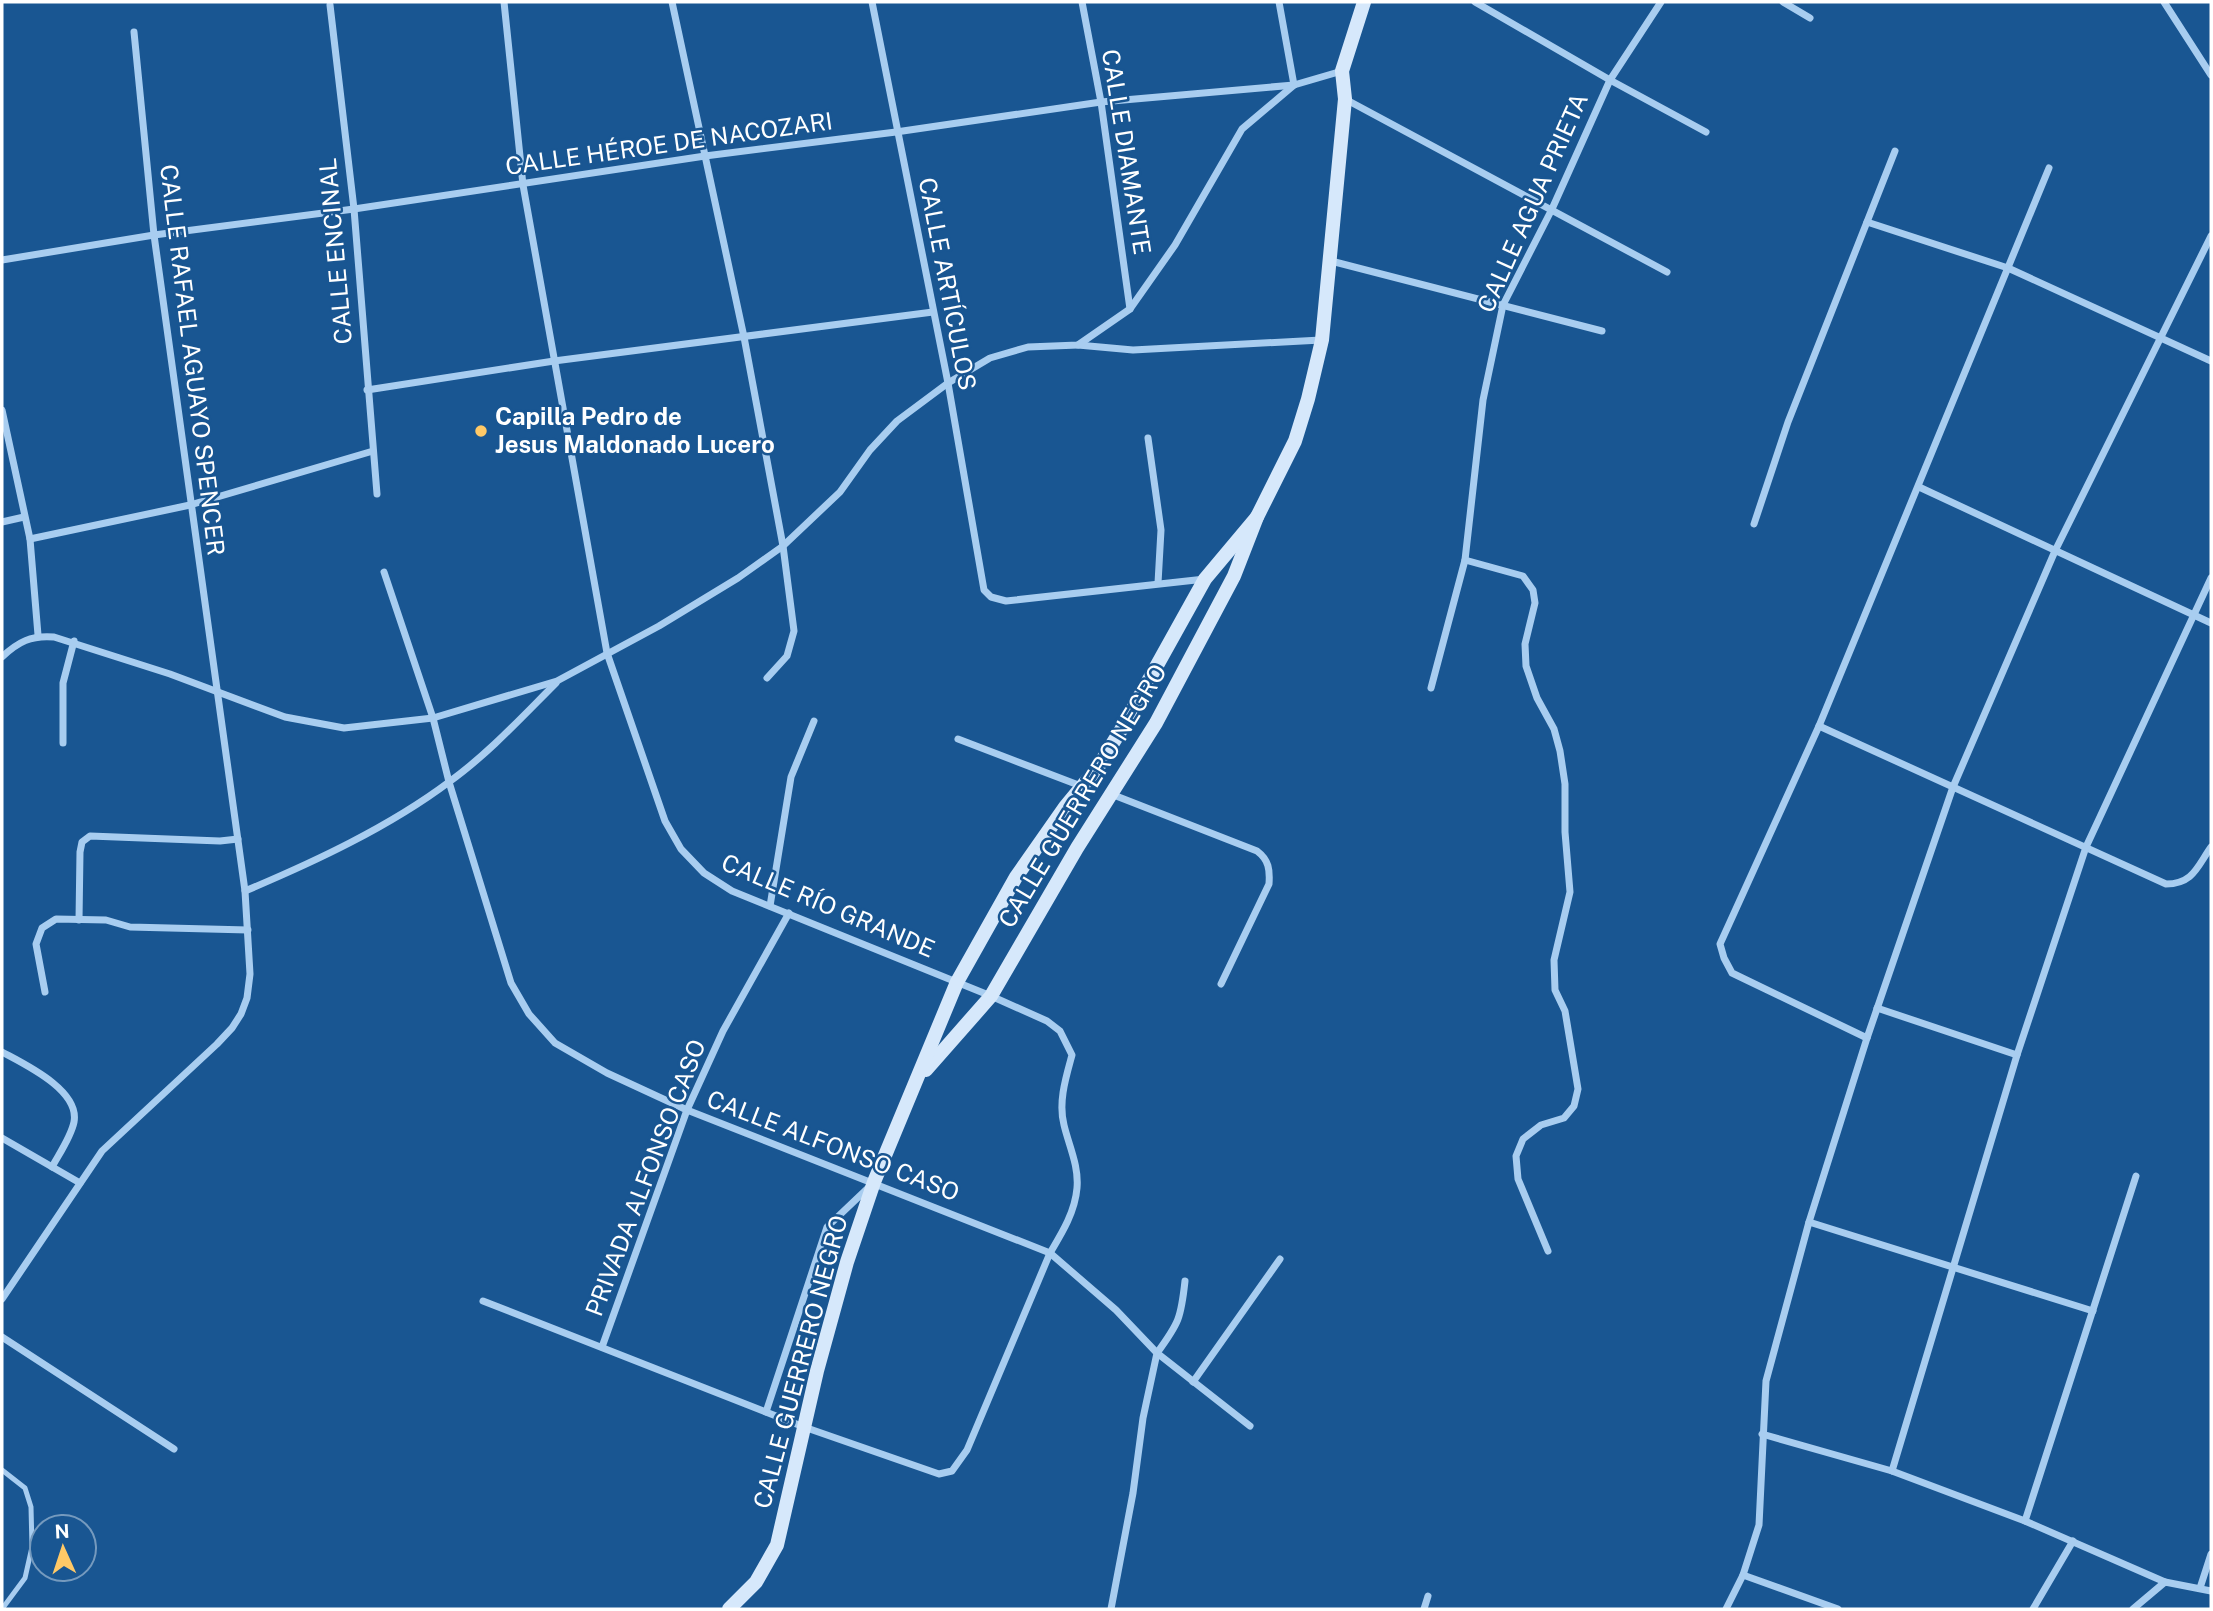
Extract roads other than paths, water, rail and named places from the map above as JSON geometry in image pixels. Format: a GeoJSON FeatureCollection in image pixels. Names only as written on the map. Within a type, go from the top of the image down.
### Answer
{"type":"FeatureCollection","features":[{"type":"Feature","properties":{"kind":"street","name":"CALLE RÍO GRANDE"},"geometry":{"type":"LineString","coordinates":[[503,2],[523,184],[607,653],[661,810],[681,849],[704,873],[732,891],[992,996],[1047,1021],[1060,1031],[1072,1055],[1064,1085],[1063,1122],[1072,1150],[1077,1187],[1075,1202],[1050,1253],[967,1450],[952,1471],[939,1474],[923,1470],[804,1427]]}},
{"type":"Feature","properties":{"kind":"street"},"geometry":{"type":"LineString","coordinates":[[672,2],[744,337],[783,546],[794,631],[787,656],[767,678]]}},
{"type":"Feature","properties":{"kind":"street","name":"CALLE ARTÍCULOS"},"geometry":{"type":"LineString","coordinates":[[872,2],[948,383],[984,590],[991,597],[1006,601],[1158,583]]}},
{"type":"Feature","properties":{"kind":"street","name":"CALLE DIAMANTE"},"geometry":{"type":"LineString","coordinates":[[1082,2],[1101,102],[1130,309]]}},
{"type":"Feature","properties":{"kind":"street"},"geometry":{"type":"LineString","coordinates":[[1077,345],[1130,309],[1175,245],[1242,129],[1294,85],[1279,2]]}},
{"type":"Feature","properties":{"kind":"street","name":"CALLE GUERRERO NEGRO"},"geometry":{"type":"LineString","coordinates":[[918,1079],[992,996],[1077,848],[1156,723],[1234,576],[1257,517],[1295,440],[1322,340],[1345,99],[1342,71],[1364,2]]}},
{"type":"Feature","properties":{"kind":"street"},"geometry":{"type":"LineString","coordinates":[[1475,2],[1706,132]]}},
{"type":"Feature","properties":{"kind":"street","name":"CALLE AGUA PRIETA"},"geometry":{"type":"LineString","coordinates":[[1432,688],[1465,560],[1483,400],[1503,305],[1552,209],[1610,80],[1661,2]]}},
{"type":"Feature","properties":{"kind":"street"},"geometry":{"type":"LineString","coordinates":[[1783,2],[1810,19]]}},
{"type":"Feature","properties":{"kind":"street"},"geometry":{"type":"LineString","coordinates":[[2164,2],[2211,75]]}},
{"type":"Feature","properties":{"kind":"street","name":"CALLE ENCINAL"},"geometry":{"type":"LineString","coordinates":[[330,5],[354,209],[377,494]]}},
{"type":"Feature","properties":{"kind":"street","name":"CALLE RAFAEL AGUAYO SPENCER"},"geometry":{"type":"LineString","coordinates":[[2,1299],[102,1151],[172,1088],[232,1028],[247,998],[250,974],[245,891],[154,234],[134,32]]}},
{"type":"Feature","properties":{"kind":"street","name":"CALLE HÉROE DE NACOZARI"},"geometry":{"type":"LineString","coordinates":[[2,260],[154,234],[354,209],[705,156],[1101,102],[1294,85],[1342,71]]}},
{"type":"Feature","properties":{"kind":"street"},"geometry":{"type":"LineString","coordinates":[[1345,99],[1667,272]]}},
{"type":"Feature","properties":{"kind":"street"},"geometry":{"type":"LineString","coordinates":[[1754,524],[1788,422],[1895,151]]}},
{"type":"Feature","properties":{"kind":"street"},"geometry":{"type":"LineString","coordinates":[[1867,1038],[1732,973],[1720,944],[1819,726],[2049,168]]}},
{"type":"Feature","properties":{"kind":"street"},"geometry":{"type":"LineString","coordinates":[[1867,222],[2008,268],[2211,360]]}},
{"type":"Feature","properties":{"kind":"street"},"geometry":{"type":"LineString","coordinates":[[1726,1609],[1743,1575],[1759,1525],[1766,1381],[1809,1222],[1867,1038],[1953,787],[2055,551],[2211,236]]}},
{"type":"Feature","properties":{"kind":"street"},"geometry":{"type":"LineString","coordinates":[[1331,261],[1602,331]]}},
{"type":"Feature","properties":{"kind":"street"},"geometry":{"type":"LineString","coordinates":[[367,390],[554,361],[933,312]]}},
{"type":"Feature","properties":{"kind":"street"},"geometry":{"type":"LineString","coordinates":[[2,657],[20,642],[38,635],[74,641],[285,717],[344,728],[433,718],[557,681],[659,626],[738,578],[783,546],[840,492],[870,450],[897,421],[948,383],[990,358],[1028,347],[1077,345],[1132,350],[1322,340]]}},
{"type":"Feature","properties":{"kind":"street"},"geometry":{"type":"LineString","coordinates":[[2,410],[30,539],[38,635]]}},
{"type":"Feature","properties":{"kind":"street"},"geometry":{"type":"LineString","coordinates":[[1148,438],[1161,530],[1158,583],[1205,579]]}},
{"type":"Feature","properties":{"kind":"street"},"geometry":{"type":"LineString","coordinates":[[30,539],[190,505],[373,451]]}},
{"type":"Feature","properties":{"kind":"street"},"geometry":{"type":"LineString","coordinates":[[1919,487],[2211,623]]}},
{"type":"Feature","properties":{"kind":"street"},"geometry":{"type":"LineString","coordinates":[[2,522],[24,517]]}},
{"type":"Feature","properties":{"kind":"street","name":"CALLE GUERRERO NEGRO"},"geometry":{"type":"LineString","coordinates":[[729,1609],[756,1582],[777,1545],[804,1427],[847,1262],[874,1182],[957,982],[1016,877],[1098,766],[1121,730],[1205,579],[1257,517]]}},
{"type":"Feature","properties":{"kind":"street"},"geometry":{"type":"LineString","coordinates":[[1465,560],[1523,576],[1533,590],[1535,603],[1525,644],[1526,666],[1537,698],[1554,729],[1565,784],[1565,832],[1570,892],[1553,960],[1555,990],[1565,1011],[1578,1089],[1573,1106],[1564,1118],[1541,1125],[1523,1139],[1516,1156],[1518,1179],[1548,1251]]}},
{"type":"Feature","properties":{"kind":"street","name":"CALLE ALFONSO CASO"},"geometry":{"type":"LineString","coordinates":[[384,572],[433,718],[449,782],[511,983],[530,1014],[555,1043],[607,1073],[687,1110],[1050,1253],[1116,1310],[1157,1353],[1250,1426]]}},
{"type":"Feature","properties":{"kind":"street"},"geometry":{"type":"LineString","coordinates":[[1892,1471],[2017,1055],[2086,847],[2211,578]]}},
{"type":"Feature","properties":{"kind":"street"},"geometry":{"type":"LineString","coordinates":[[63,743],[63,683],[74,641]]}},
{"type":"Feature","properties":{"kind":"street"},"geometry":{"type":"LineString","coordinates":[[245,891],[349,842],[449,782],[505,734],[557,681]]}},
{"type":"Feature","properties":{"kind":"street"},"geometry":{"type":"LineString","coordinates":[[770,906],[791,776],[814,721]]}},
{"type":"Feature","properties":{"kind":"street"},"geometry":{"type":"LineString","coordinates":[[1819,726],[2166,884],[2189,880],[2211,847]]}},
{"type":"Feature","properties":{"kind":"street"},"geometry":{"type":"LineString","coordinates":[[958,739],[1081,786]]}},
{"type":"Feature","properties":{"kind":"street"},"geometry":{"type":"LineString","coordinates":[[1111,794],[1257,851],[1265,857],[1270,872],[1269,884],[1221,984]]}},
{"type":"Feature","properties":{"kind":"street"},"geometry":{"type":"LineString","coordinates":[[79,919],[80,852],[82,842],[90,836],[220,841],[238,839]]}},
{"type":"Feature","properties":{"kind":"street","name":"PRIVADA ALFONSO CASO"},"geometry":{"type":"LineString","coordinates":[[602,1347],[687,1110],[723,1031],[789,913]]}},
{"type":"Feature","properties":{"kind":"street"},"geometry":{"type":"LineString","coordinates":[[45,992],[36,944],[42,928],[56,919],[106,920],[130,927],[248,930]]}},
{"type":"Feature","properties":{"kind":"street"},"geometry":{"type":"LineString","coordinates":[[1877,1008],[2017,1055]]}},
{"type":"Feature","properties":{"kind":"street"},"geometry":{"type":"LineString","coordinates":[[2,1052],[47,1078],[67,1097],[74,1111],[74,1123],[52,1167]]}},
{"type":"Feature","properties":{"kind":"street"},"geometry":{"type":"LineString","coordinates":[[2,1138],[79,1183]]}},
{"type":"Feature","properties":{"kind":"street"},"geometry":{"type":"LineString","coordinates":[[2025,1521],[2136,1176]]}},
{"type":"Feature","properties":{"kind":"street"},"geometry":{"type":"LineString","coordinates":[[766,1412],[827,1227],[874,1182]]}},
{"type":"Feature","properties":{"kind":"street"},"geometry":{"type":"LineString","coordinates":[[1809,1222],[2093,1311]]}},
{"type":"Feature","properties":{"kind":"street"},"geometry":{"type":"LineString","coordinates":[[1193,1382],[1280,1259]]}},
{"type":"Feature","properties":{"kind":"street"},"geometry":{"type":"LineString","coordinates":[[1111,1609],[1133,1493],[1143,1418],[1157,1353],[1175,1328],[1181,1314],[1185,1281]]}},
{"type":"Feature","properties":{"kind":"street"},"geometry":{"type":"LineString","coordinates":[[483,1301],[804,1427]]}},
{"type":"Feature","properties":{"kind":"street"},"geometry":{"type":"LineString","coordinates":[[2,1337],[174,1449]]}},
{"type":"Feature","properties":{"kind":"street"},"geometry":{"type":"LineString","coordinates":[[1762,1434],[1892,1471],[2025,1521],[2165,1582],[2211,1591]]}},
{"type":"Feature","properties":{"kind":"street"},"geometry":{"type":"LineString","coordinates":[[2034,1609],[2073,1541]]}},
{"type":"Feature","properties":{"kind":"street"},"geometry":{"type":"LineString","coordinates":[[2200,1588],[2211,1554]]}},
{"type":"Feature","properties":{"kind":"street"},"geometry":{"type":"LineString","coordinates":[[1743,1575],[1838,1609]]}},
{"type":"Feature","properties":{"kind":"street"},"geometry":{"type":"LineString","coordinates":[[2133,1609],[2165,1582]]}},
{"type":"Feature","properties":{"kind":"street"},"geometry":{"type":"LineString","coordinates":[[1424,1609],[1428,1596]]}},
{"type":"Feature","properties":{"kind":"lane"},"geometry":{"type":"LineString","coordinates":[[2,1471],[26,1488],[31,1507],[32,1547],[25,1578],[2,1609]]}},
{"type":"Feature","properties":{"kind":"place","name":"Capilla Pedro de Jesus Maldonado Lucero"},"geometry":{"type":"Point","coordinates":[481,431]}}]}
